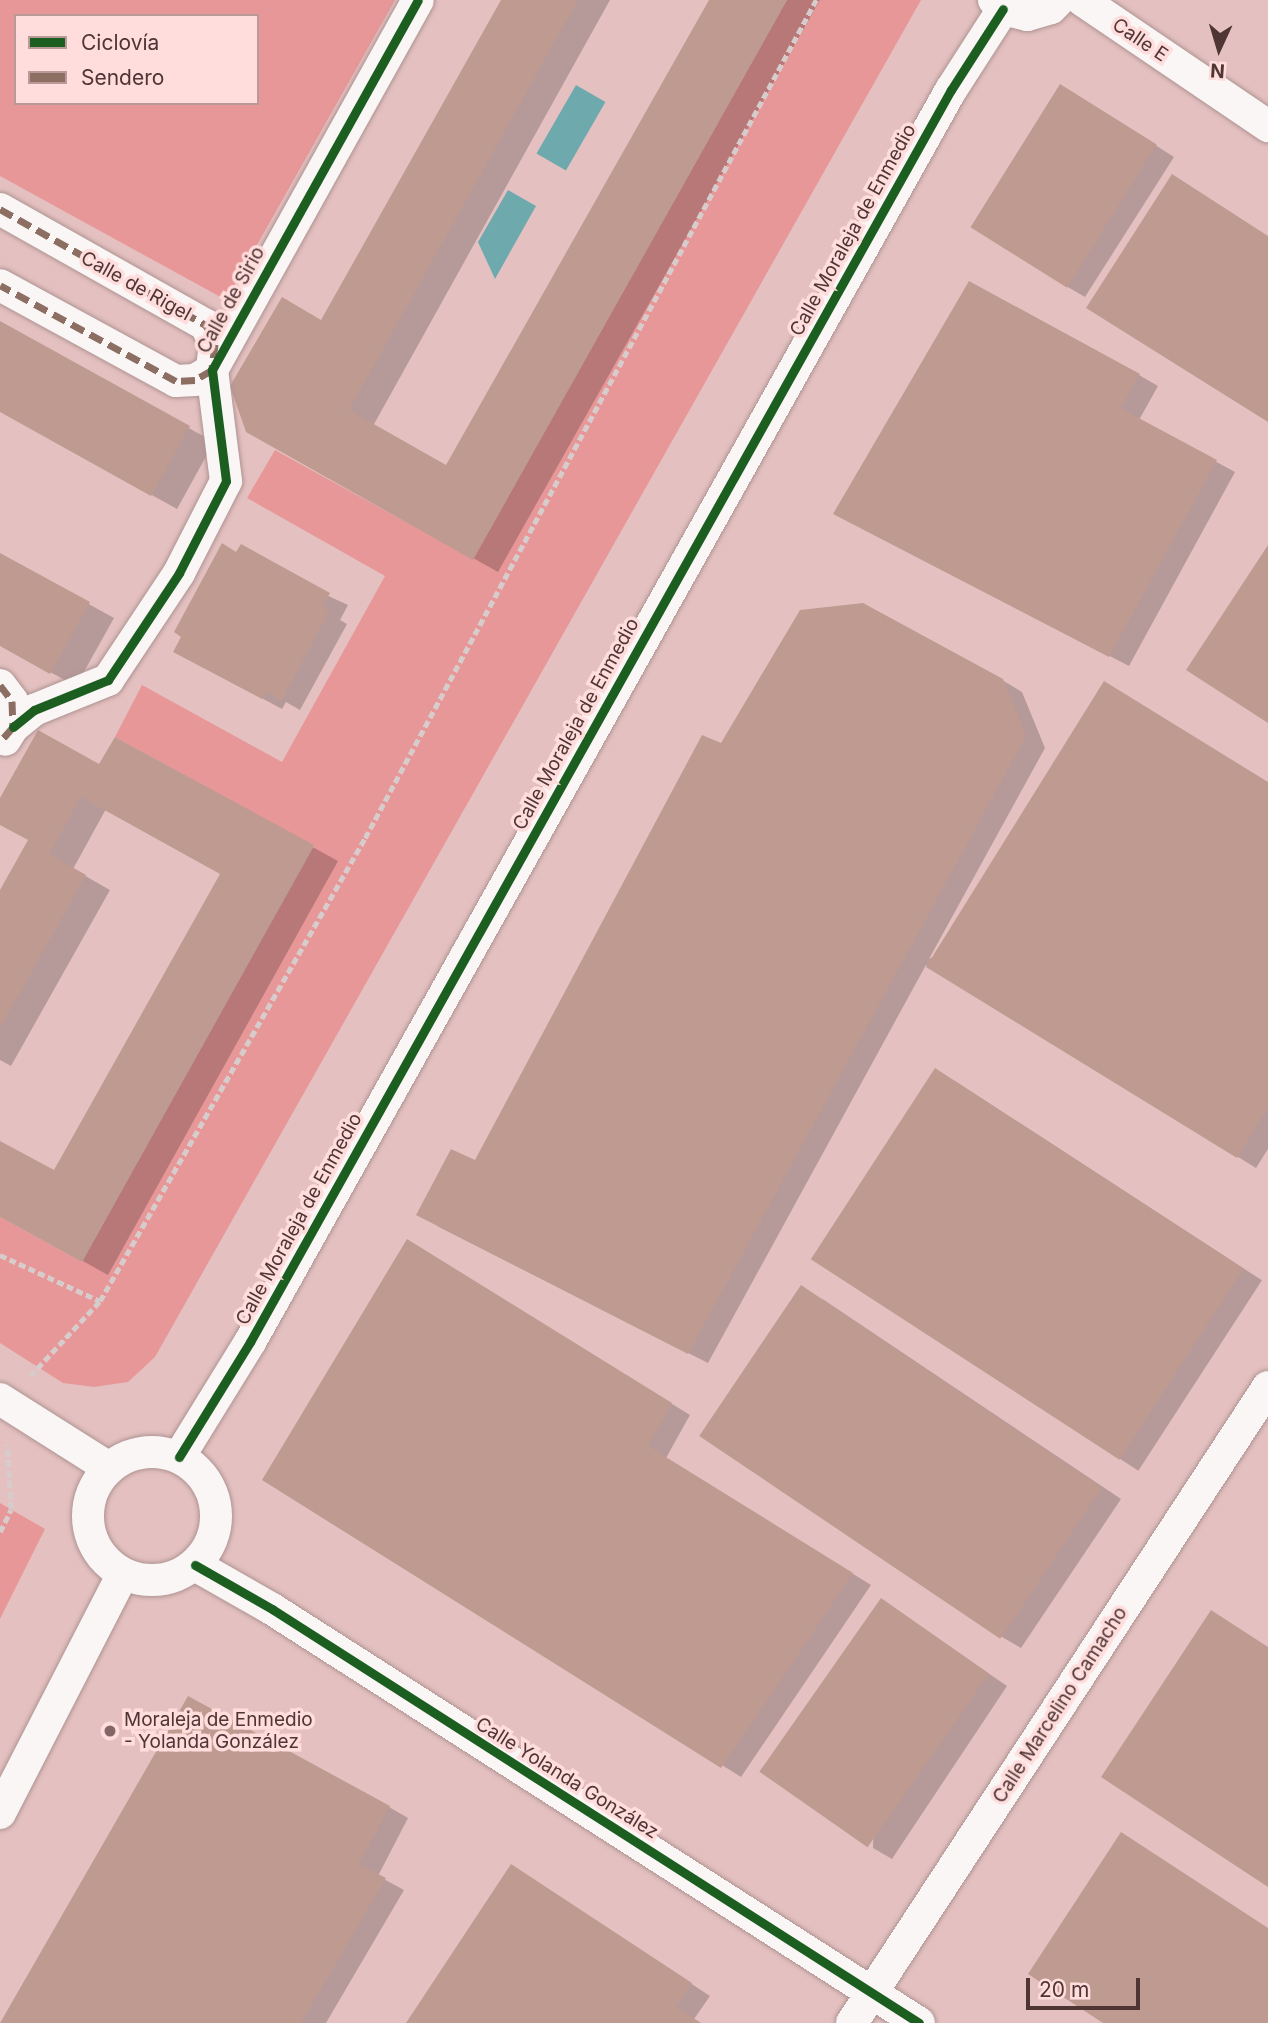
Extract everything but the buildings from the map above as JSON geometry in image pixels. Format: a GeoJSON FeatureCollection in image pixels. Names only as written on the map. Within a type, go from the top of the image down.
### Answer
{"type":"FeatureCollection","features":[{"type":"Feature","properties":{"kind":"street","name":"Calle de Sirio"},"geometry":{"type":"LineString","coordinates":[[4,740],[34,710],[108,680],[178,573],[226,481],[212,370],[418,0]]}},
{"type":"Feature","properties":{"kind":"street"},"geometry":{"type":"LineString","coordinates":[[998,4],[1027,15],[1051,8],[1059,0]]}},
{"type":"Feature","properties":{"kind":"street","name":"Calle E"},"geometry":{"type":"LineString","coordinates":[[1082,0],[1268,126]]}},
{"type":"Feature","properties":{"kind":"street","name":"Calle Moraleja de Enmedio"},"geometry":{"type":"LineString","coordinates":[[179,1457],[257,1330],[998,4]]}},
{"type":"Feature","properties":{"kind":"street","name":"Calle de Rigel"},"geometry":{"type":"LineString","coordinates":[[0,209],[206,325],[215,344],[212,370]]}},
{"type":"Feature","properties":{"kind":"street"},"geometry":{"type":"LineString","coordinates":[[0,285],[176,381],[195,380],[212,370]]}},
{"type":"Feature","properties":{"kind":"street"},"geometry":{"type":"LineString","coordinates":[[0,685],[12,701],[4,740]]}},
{"type":"Feature","properties":{"kind":"street","name":"Calle Marcelino Camacho"},"geometry":{"type":"LineString","coordinates":[[852,2023],[1268,1387]]}},
{"type":"Feature","properties":{"kind":"street"},"geometry":{"type":"LineString","coordinates":[[2,1401],[109,1468]]}},
{"type":"Feature","properties":{"kind":"street"},"geometry":{"type":"LineString","coordinates":[[143,1452],[179,1457],[200,1473],[213,1494],[216,1519],[210,1544],[195,1565],[182,1573],[153,1581],[123,1573],[103,1558],[90,1536],[87,1512],[94,1487],[109,1468],[143,1452]]}},
{"type":"Feature","properties":{"kind":"street","name":"Calle Yolanda González"},"geometry":{"type":"LineString","coordinates":[[195,1565],[919,2023]]}},
{"type":"Feature","properties":{"kind":"street"},"geometry":{"type":"LineString","coordinates":[[0,1813],[123,1573]]}},
{"type":"Feature","properties":{"kind":"path"},"geometry":{"type":"LineString","coordinates":[[0,1532],[11,1509],[2,1401],[100,1301],[365,838],[816,0]]}},
{"type":"Feature","properties":{"kind":"path"},"geometry":{"type":"LineString","coordinates":[[0,1255],[100,1301]]}},
{"type":"Feature","properties":{"kind":"shaded area"},"geometry":{"type":"Polygon","coordinates":[[[0,0],[395,0],[226,300],[0,176],[0,0]]]}},
{"type":"Feature","properties":{"kind":"shaded area"},"geometry":{"type":"Polygon","coordinates":[[[787,0],[921,0],[155,1357],[128,1382],[94,1387],[63,1383],[0,1343],[0,1217],[82,1262],[314,846],[115,737],[142,685],[282,762],[385,576],[247,498],[275,450],[473,559],[787,0]]]}},
{"type":"Feature","properties":{"kind":"shaded area"},"geometry":{"type":"Polygon","coordinates":[[[0,1503],[45,1529],[0,1619],[0,1503]]]}},
{"type":"Feature","properties":{"kind":"water"},"geometry":{"type":"Polygon","coordinates":[[[576,85],[605,102],[566,170],[536,153],[576,85]]]}},
{"type":"Feature","properties":{"kind":"water"},"geometry":{"type":"Polygon","coordinates":[[[508,190],[536,206],[495,279],[478,242],[508,190]]]}},
{"type":"Feature","properties":{"kind":"marked path"},"geometry":{"type":"LineString","coordinates":[[0,209],[206,325],[215,344],[212,370],[195,380],[176,381],[0,285]]}},
{"type":"Feature","properties":{"kind":"marked path"},"geometry":{"type":"LineString","coordinates":[[0,685],[12,701],[13,727],[0,742]]}},
{"type":"Feature","properties":{"kind":"cycle path"},"geometry":{"type":"LineString","coordinates":[[13,727],[34,710],[108,680],[179,573],[226,481],[212,370],[418,0]]}},
{"type":"Feature","properties":{"kind":"cycle path"},"geometry":{"type":"LineString","coordinates":[[179,1457],[250,1342],[951,90],[1003,9]]}},
{"type":"Feature","properties":{"kind":"cycle path"},"geometry":{"type":"LineString","coordinates":[[195,1565],[272,1609],[919,2023]]}},
{"type":"Feature","properties":{"kind":"place","name":"Moraleja de Enmedio - Yolanda González"},"geometry":{"type":"Point","coordinates":[110,1731]}}]}
